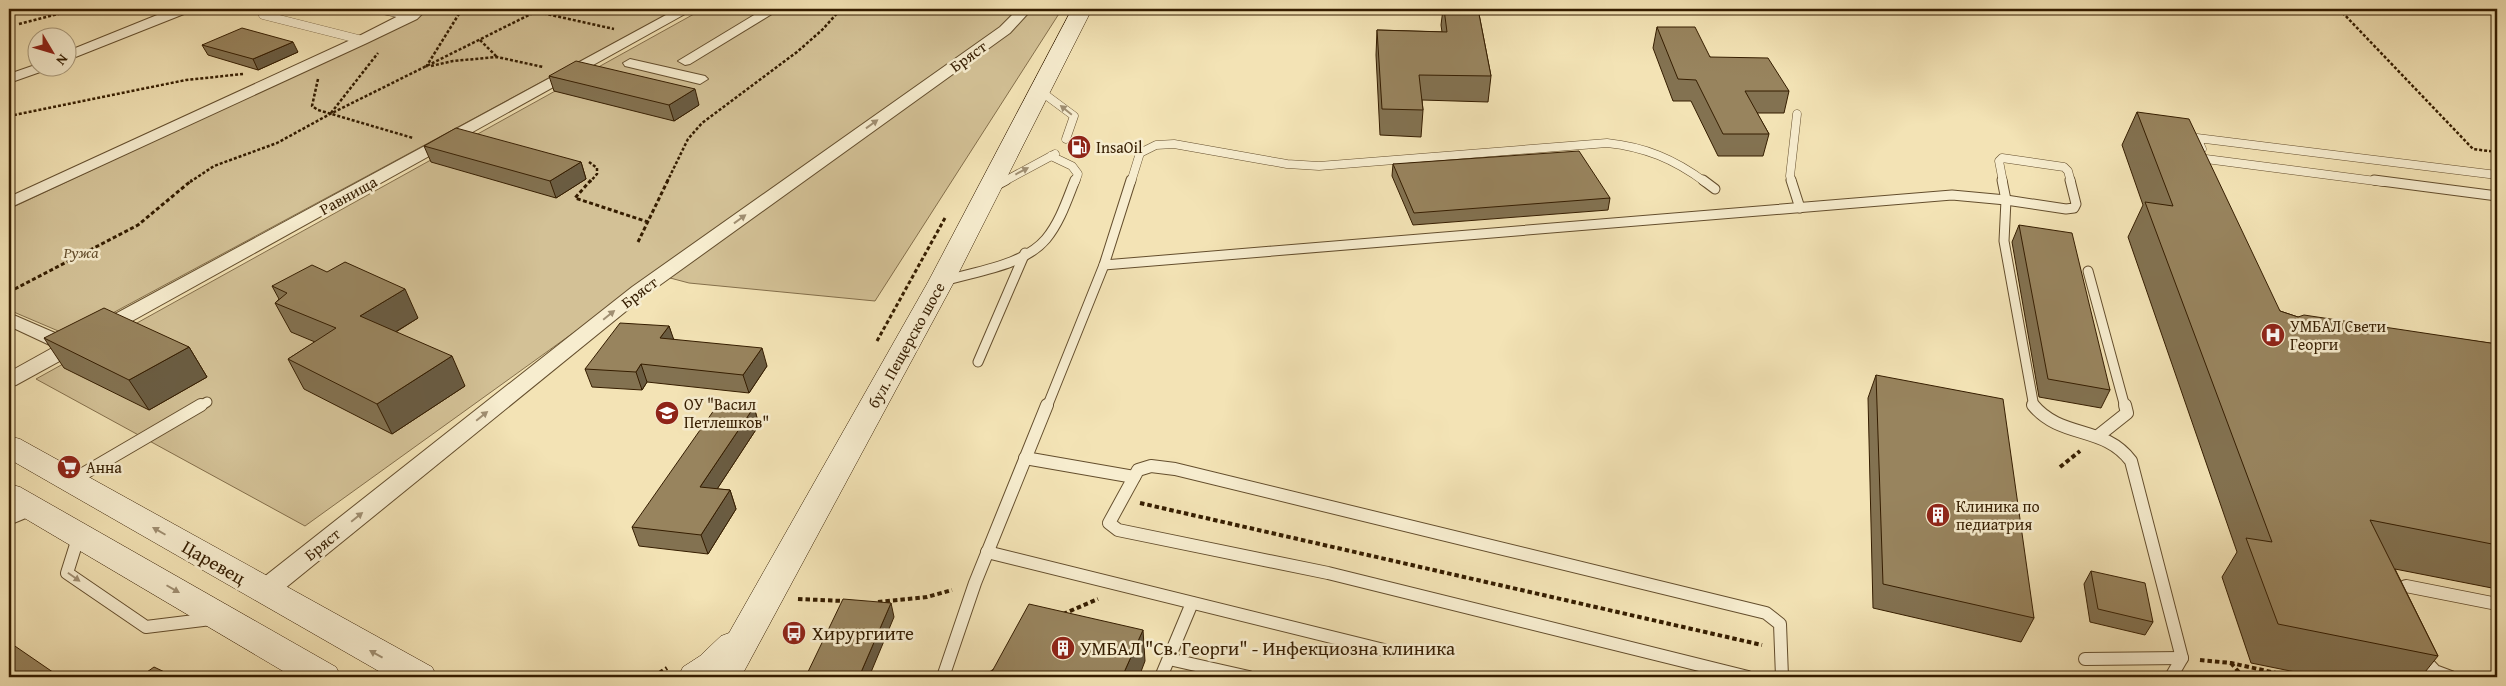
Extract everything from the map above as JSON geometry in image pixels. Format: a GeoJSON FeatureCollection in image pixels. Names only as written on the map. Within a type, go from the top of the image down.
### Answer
{"type":"FeatureCollection","features":[{"type":"Feature","properties":{"kind":"main road","name":"бул. Пещерско шосе"},"geometry":{"type":"LineString","coordinates":[[723,677],[940,282],[1038,90],[1082,9]]}},
{"type":"Feature","properties":{"kind":"main road","name":"Царевец"},"geometry":{"type":"LineString","coordinates":[[9,446],[419,677]]}},
{"type":"Feature","properties":{"kind":"main road"},"geometry":{"type":"LineString","coordinates":[[16,506],[79,534],[223,618],[314,675]]}},
{"type":"Feature","properties":{"kind":"main road"},"geometry":{"type":"LineString","coordinates":[[682,672],[713,666],[750,629]]}},
{"type":"Feature","properties":{"kind":"street"},"geometry":{"type":"LineString","coordinates":[[78,52],[184,9]]}},
{"type":"Feature","properties":{"kind":"street","name":"Равнища"},"geometry":{"type":"LineString","coordinates":[[9,380],[687,9]]}},
{"type":"Feature","properties":{"kind":"street"},"geometry":{"type":"LineString","coordinates":[[685,61],[773,9]]}},
{"type":"Feature","properties":{"kind":"street","name":"Бряст"},"geometry":{"type":"LineString","coordinates":[[264,591],[639,291],[1005,30],[1025,9]]}},
{"type":"Feature","properties":{"kind":"street"},"geometry":{"type":"LineString","coordinates":[[9,203],[281,78],[413,14]]}},
{"type":"Feature","properties":{"kind":"street"},"geometry":{"type":"LineString","coordinates":[[577,70],[600,71]]}},
{"type":"Feature","properties":{"kind":"street"},"geometry":{"type":"LineString","coordinates":[[662,81],[628,70],[662,81],[700,79]]}},
{"type":"Feature","properties":{"kind":"street"},"geometry":{"type":"LineString","coordinates":[[9,79],[28,72]]}},
{"type":"Feature","properties":{"kind":"street"},"geometry":{"type":"LineString","coordinates":[[9,319],[71,347]]}},
{"type":"Feature","properties":{"kind":"lane"},"geometry":{"type":"LineString","coordinates":[[378,9],[413,14]]}},
{"type":"Feature","properties":{"kind":"lane"},"geometry":{"type":"LineString","coordinates":[[263,15],[362,40]]}},
{"type":"Feature","properties":{"kind":"lane"},"geometry":{"type":"LineString","coordinates":[[1038,90],[1074,116],[1066,139]]}},
{"type":"Feature","properties":{"kind":"lane"},"geometry":{"type":"LineString","coordinates":[[1797,114],[1790,176],[1800,208]]}},
{"type":"Feature","properties":{"kind":"lane"},"geometry":{"type":"LineString","coordinates":[[2206,159],[2197,138],[2497,175]]}},
{"type":"Feature","properties":{"kind":"lane"},"geometry":{"type":"LineString","coordinates":[[943,677],[987,552],[1104,264],[1140,154],[1148,147],[1160,144],[1287,164],[1319,166],[1607,143],[1637,146],[1674,159],[1715,190]]}},
{"type":"Feature","properties":{"kind":"lane"},"geometry":{"type":"LineString","coordinates":[[940,282],[998,265],[1025,254],[1044,242],[1052,230],[1078,174],[1072,166],[1053,155],[989,188]]}},
{"type":"Feature","properties":{"kind":"lane"},"geometry":{"type":"LineString","coordinates":[[1104,264],[1952,195],[2006,200],[2066,209],[2074,208],[2076,204],[2068,171],[2064,167],[2009,158],[2002,158],[1999,162],[2006,200],[2004,241],[2033,406],[2043,418],[2062,428],[2098,436],[2119,446],[2131,461],[2182,658],[2171,677]]}},
{"type":"Feature","properties":{"kind":"lane"},"geometry":{"type":"LineString","coordinates":[[2203,174],[2199,165],[2200,161],[2206,159],[2497,196]]}},
{"type":"Feature","properties":{"kind":"lane"},"geometry":{"type":"LineString","coordinates":[[978,362],[1025,254]]}},
{"type":"Feature","properties":{"kind":"lane"},"geometry":{"type":"LineString","coordinates":[[2088,271],[2127,413],[2098,436]]}},
{"type":"Feature","properties":{"kind":"lane"},"geometry":{"type":"LineString","coordinates":[[71,481],[207,402]]}},
{"type":"Feature","properties":{"kind":"lane"},"geometry":{"type":"LineString","coordinates":[[1025,458],[1134,476]]}},
{"type":"Feature","properties":{"kind":"lane"},"geometry":{"type":"LineString","coordinates":[[1748,677],[1328,573],[1118,530],[1109,523],[1138,470],[1151,466],[1175,469],[1728,601],[1766,613],[1780,624],[1782,677]]}},
{"type":"Feature","properties":{"kind":"lane"},"geometry":{"type":"LineString","coordinates":[[79,534],[67,572],[146,627],[223,618]]}},
{"type":"Feature","properties":{"kind":"lane"},"geometry":{"type":"LineString","coordinates":[[987,552],[1384,650]]}},
{"type":"Feature","properties":{"kind":"lane"},"geometry":{"type":"LineString","coordinates":[[2399,609],[2395,600],[2396,590],[2406,586],[2497,604]]}},
{"type":"Feature","properties":{"kind":"lane"},"geometry":{"type":"LineString","coordinates":[[1161,677],[1192,603]]}},
{"type":"Feature","properties":{"kind":"lane"},"geometry":{"type":"LineString","coordinates":[[2415,642],[2423,658],[2435,670],[2451,677]]}},
{"type":"Feature","properties":{"kind":"lane"},"geometry":{"type":"LineString","coordinates":[[2085,659],[2182,658]]}},
{"type":"Feature","properties":{"kind":"lane"},"geometry":{"type":"LineString","coordinates":[[1168,659],[1249,677]]}},
{"type":"Feature","properties":{"kind":"path"},"geometry":{"type":"LineString","coordinates":[[17,25],[77,9]]}},
{"type":"Feature","properties":{"kind":"path"},"geometry":{"type":"LineString","coordinates":[[426,68],[462,9]]}},
{"type":"Feature","properties":{"kind":"path"},"geometry":{"type":"LineString","coordinates":[[525,9],[640,35]]}},
{"type":"Feature","properties":{"kind":"path"},"geometry":{"type":"LineString","coordinates":[[638,242],[688,139],[699,124],[709,113],[748,88],[829,24],[841,9]]}},
{"type":"Feature","properties":{"kind":"path"},"geometry":{"type":"LineString","coordinates":[[2339,9],[2473,149],[2497,152]]}},
{"type":"Feature","properties":{"kind":"path"},"geometry":{"type":"LineString","coordinates":[[9,292],[138,225],[191,181],[214,166],[238,155],[277,143],[330,114],[537,12]]}},
{"type":"Feature","properties":{"kind":"path"},"geometry":{"type":"LineString","coordinates":[[330,114],[413,14]]}},
{"type":"Feature","properties":{"kind":"path"},"geometry":{"type":"LineString","coordinates":[[480,40],[496,57]]}},
{"type":"Feature","properties":{"kind":"path"},"geometry":{"type":"LineString","coordinates":[[426,68],[453,60],[496,57],[577,70]]}},
{"type":"Feature","properties":{"kind":"path"},"geometry":{"type":"LineString","coordinates":[[322,58],[312,106],[330,114],[439,145]]}},
{"type":"Feature","properties":{"kind":"path"},"geometry":{"type":"LineString","coordinates":[[9,116],[186,80],[240,74],[281,78]]}},
{"type":"Feature","properties":{"kind":"path"},"geometry":{"type":"LineString","coordinates":[[589,162],[597,168],[597,174],[575,198],[582,202],[648,222]]}},
{"type":"Feature","properties":{"kind":"path"},"geometry":{"type":"LineString","coordinates":[[872,350],[949,210]]}},
{"type":"Feature","properties":{"kind":"path"},"geometry":{"type":"LineString","coordinates":[[1122,499],[1339,550],[1729,636],[1780,650]]}},
{"type":"Feature","properties":{"kind":"path"},"geometry":{"type":"LineString","coordinates":[[875,602],[927,597],[975,583]]}},
{"type":"Feature","properties":{"kind":"path"},"geometry":{"type":"LineString","coordinates":[[1060,616],[1127,587]]}},
{"type":"Feature","properties":{"kind":"path"},"geometry":{"type":"LineString","coordinates":[[767,598],[846,601]]}},
{"type":"Feature","properties":{"kind":"path"},"geometry":{"type":"LineString","coordinates":[[2182,658],[2230,663],[2294,677]]}},
{"type":"Feature","properties":{"kind":"path"},"geometry":{"type":"LineString","coordinates":[[2230,663],[2243,677]]}},
{"type":"Feature","properties":{"kind":"path"},"geometry":{"type":"LineString","coordinates":[[985,677],[997,668]]}},
{"type":"Feature","properties":{"kind":"path"},"geometry":{"type":"LineString","coordinates":[[653,677],[682,672]]}},
{"type":"Feature","properties":{"kind":"green space","name":"Ружа"},"geometry":{"type":"Polygon","coordinates":[[[426,9],[677,9],[70,336],[9,310],[9,209],[413,19],[426,9]]]}},
{"type":"Feature","properties":{"kind":"green space"},"geometry":{"type":"Polygon","coordinates":[[[703,9],[1062,9],[875,301],[689,283],[655,274],[305,526],[36,379],[703,9]]]}},
{"type":"Feature","properties":{"kind":"building"},"geometry":{"type":"Polygon","coordinates":[[[1444,9],[1478,9],[1491,76],[1419,75],[1423,110],[1382,109],[1377,30],[1447,32],[1444,9]]]}},
{"type":"Feature","properties":{"kind":"building"},"geometry":{"type":"Polygon","coordinates":[[[1657,27],[1695,27],[1710,57],[1768,58],[1789,91],[1745,91],[1769,134],[1723,134],[1696,80],[1678,79],[1657,27]]]}},
{"type":"Feature","properties":{"kind":"building"},"geometry":{"type":"Polygon","coordinates":[[[242,28],[293,42],[253,59],[202,45],[242,28]]]}},
{"type":"Feature","properties":{"kind":"building"},"geometry":{"type":"Polygon","coordinates":[[[576,61],[695,89],[669,105],[549,76],[576,61]]]}},
{"type":"Feature","properties":{"kind":"building"},"geometry":{"type":"Polygon","coordinates":[[[2137,112],[2189,119],[2280,311],[2298,317],[2304,315],[2497,344],[2497,545],[2370,520],[2438,656],[2278,624],[2246,538],[2272,542],[2145,202],[2173,206],[2137,112]]]}},
{"type":"Feature","properties":{"kind":"building"},"geometry":{"type":"Polygon","coordinates":[[[456,128],[581,162],[550,181],[424,146],[456,128]]]}},
{"type":"Feature","properties":{"kind":"building"},"geometry":{"type":"Polygon","coordinates":[[[1579,151],[1610,198],[1414,213],[1393,164],[1579,151]]]}},
{"type":"Feature","properties":{"kind":"building"},"geometry":{"type":"Polygon","coordinates":[[[2019,225],[2072,233],[2110,390],[2048,379],[2019,225]]]}},
{"type":"Feature","properties":{"kind":"building"},"geometry":{"type":"Polygon","coordinates":[[[345,262],[405,289],[360,316],[452,356],[377,404],[288,359],[336,328],[275,303],[287,293],[272,286],[312,265],[327,272],[345,262]]]}},
{"type":"Feature","properties":{"kind":"building"},"geometry":{"type":"Polygon","coordinates":[[[104,308],[189,347],[129,380],[44,338],[104,308]]]}},
{"type":"Feature","properties":{"kind":"building"},"geometry":{"type":"Polygon","coordinates":[[[620,323],[669,326],[660,338],[762,348],[743,375],[641,364],[636,372],[585,369],[620,323]]]}},
{"type":"Feature","properties":{"kind":"building","name":"Клиника по педиатрия"},"geometry":{"type":"Polygon","coordinates":[[[1876,375],[2003,399],[2034,618],[1883,584],[1876,375]]]}},
{"type":"Feature","properties":{"kind":"building"},"geometry":{"type":"Polygon","coordinates":[[[719,403],[754,407],[700,487],[730,490],[701,535],[632,527],[719,403]]]}},
{"type":"Feature","properties":{"kind":"building"},"geometry":{"type":"Polygon","coordinates":[[[2091,571],[2145,583],[2153,622],[2098,609],[2091,571]]]}},
{"type":"Feature","properties":{"kind":"building"},"geometry":{"type":"Polygon","coordinates":[[[843,599],[891,603],[859,677],[806,676],[843,599]]]}},
{"type":"Feature","properties":{"kind":"building"},"geometry":{"type":"Polygon","coordinates":[[[1029,604],[1143,630],[1122,677],[989,677],[1029,604]]]}},
{"type":"Feature","properties":{"kind":"building"},"geometry":{"type":"Polygon","coordinates":[[[9,642],[60,677],[9,677],[9,642]]]}},
{"type":"Feature","properties":{"kind":"building"},"geometry":{"type":"Polygon","coordinates":[[[154,667],[175,677],[140,677],[154,667]]]}},
{"type":"Feature","properties":{"kind":"place","name":"InsaOil"},"geometry":{"type":"Point","coordinates":[1079,147]}},
{"type":"Feature","properties":{"kind":"place","name":"УМБАЛ Свети Георги"},"geometry":{"type":"Point","coordinates":[2273,335]}},
{"type":"Feature","properties":{"kind":"place","name":"ОУ \"Васил Петлешков\""},"geometry":{"type":"Point","coordinates":[667,413]}},
{"type":"Feature","properties":{"kind":"place","name":"Анна"},"geometry":{"type":"Point","coordinates":[69,467]}},
{"type":"Feature","properties":{"kind":"place","name":"Клиника по педиатрия"},"geometry":{"type":"Point","coordinates":[1938,515]}},
{"type":"Feature","properties":{"kind":"place","name":"Хирургиите"},"geometry":{"type":"Point","coordinates":[794,633]}},
{"type":"Feature","properties":{"kind":"place","name":"УМБАЛ \"Св. Георги\" - Инфекциозна клиника"},"geometry":{"type":"Point","coordinates":[1063,648]}}]}
